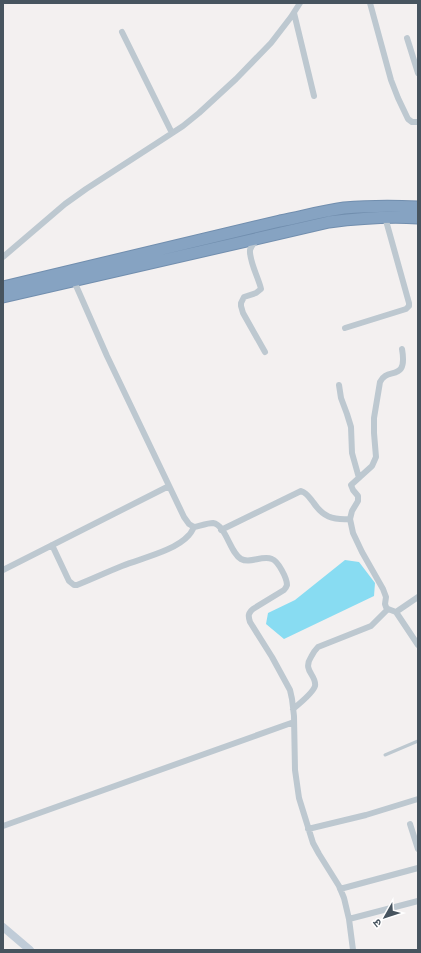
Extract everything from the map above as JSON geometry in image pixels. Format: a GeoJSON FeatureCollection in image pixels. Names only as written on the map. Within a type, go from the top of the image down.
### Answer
{"type":"FeatureCollection","features":[{"type":"Feature","properties":{"kind":"highway"},"geometry":{"type":"LineString","coordinates":[[3,287],[317,213],[343,208],[394,206],[418,207]]}},
{"type":"Feature","properties":{"kind":"highway"},"geometry":{"type":"LineString","coordinates":[[3,297],[329,222],[366,217],[418,218]]}},
{"type":"Feature","properties":{"kind":"street"},"geometry":{"type":"LineString","coordinates":[[3,257],[65,204],[137,157],[199,113],[271,43],[282,30],[300,3]]}},
{"type":"Feature","properties":{"kind":"street"},"geometry":{"type":"LineString","coordinates":[[370,3],[391,80],[398,98],[408,119],[412,122],[418,122]]}},
{"type":"Feature","properties":{"kind":"street"},"geometry":{"type":"LineString","coordinates":[[294,13],[314,96]]}},
{"type":"Feature","properties":{"kind":"street"},"geometry":{"type":"LineString","coordinates":[[122,32],[172,133]]}},
{"type":"Feature","properties":{"kind":"street"},"geometry":{"type":"LineString","coordinates":[[406,38],[415,54],[418,73]]}},
{"type":"Feature","properties":{"kind":"street"},"geometry":{"type":"LineString","coordinates":[[345,328],[406,309],[409,306],[385,217]]}},
{"type":"Feature","properties":{"kind":"street"},"geometry":{"type":"LineString","coordinates":[[257,238],[250,251],[261,289],[256,293],[244,297],[241,306],[243,313],[265,352]]}},
{"type":"Feature","properties":{"kind":"street"},"geometry":{"type":"LineString","coordinates":[[74,281],[107,356],[184,517],[189,524],[194,527],[213,523],[217,525],[234,551],[242,560],[248,561],[264,558],[273,559],[277,562],[286,578],[286,587],[284,590],[253,609],[249,612],[248,617],[287,684],[291,695],[294,722],[295,770],[301,806],[316,849],[340,888],[344,898],[349,919],[353,950]]}},
{"type":"Feature","properties":{"kind":"street"},"geometry":{"type":"LineString","coordinates":[[402,349],[403,362],[400,370],[385,376],[380,382],[374,418],[376,457],[372,466],[352,485],[358,501],[352,511],[350,519],[351,527],[362,552],[385,593],[388,609],[396,612],[418,645]]}},
{"type":"Feature","properties":{"kind":"street"},"geometry":{"type":"LineString","coordinates":[[339,385],[342,402],[351,427],[352,453],[359,478]]}},
{"type":"Feature","properties":{"kind":"street"},"geometry":{"type":"LineString","coordinates":[[3,570],[169,486]]}},
{"type":"Feature","properties":{"kind":"street"},"geometry":{"type":"LineString","coordinates":[[221,530],[301,491],[306,493],[317,508],[325,515],[334,519],[350,519]]}},
{"type":"Feature","properties":{"kind":"street"},"geometry":{"type":"LineString","coordinates":[[52,546],[71,584],[74,586],[124,565],[159,553],[180,542],[189,535],[194,527]]}},
{"type":"Feature","properties":{"kind":"street"},"geometry":{"type":"LineString","coordinates":[[396,612],[418,597]]}},
{"type":"Feature","properties":{"kind":"street"},"geometry":{"type":"LineString","coordinates":[[293,709],[312,691],[314,687],[315,683],[308,662],[315,650],[318,647],[371,626],[388,609]]}},
{"type":"Feature","properties":{"kind":"street"},"geometry":{"type":"LineString","coordinates":[[3,826],[294,722]]}},
{"type":"Feature","properties":{"kind":"street"},"geometry":{"type":"LineString","coordinates":[[308,829],[366,815],[418,799]]}},
{"type":"Feature","properties":{"kind":"street"},"geometry":{"type":"LineString","coordinates":[[410,824],[418,848]]}},
{"type":"Feature","properties":{"kind":"street"},"geometry":{"type":"LineString","coordinates":[[340,888],[418,868]]}},
{"type":"Feature","properties":{"kind":"street"},"geometry":{"type":"LineString","coordinates":[[349,919],[418,901]]}},
{"type":"Feature","properties":{"kind":"street"},"geometry":{"type":"LineString","coordinates":[[3,927],[30,950]]}},
{"type":"Feature","properties":{"kind":"lane"},"geometry":{"type":"LineString","coordinates":[[385,755],[418,741]]}},
{"type":"Feature","properties":{"kind":"water"},"geometry":{"type":"Polygon","coordinates":[[[345,560],[359,562],[375,583],[374,596],[284,639],[266,624],[268,613],[295,600],[345,560]]]}}]}
